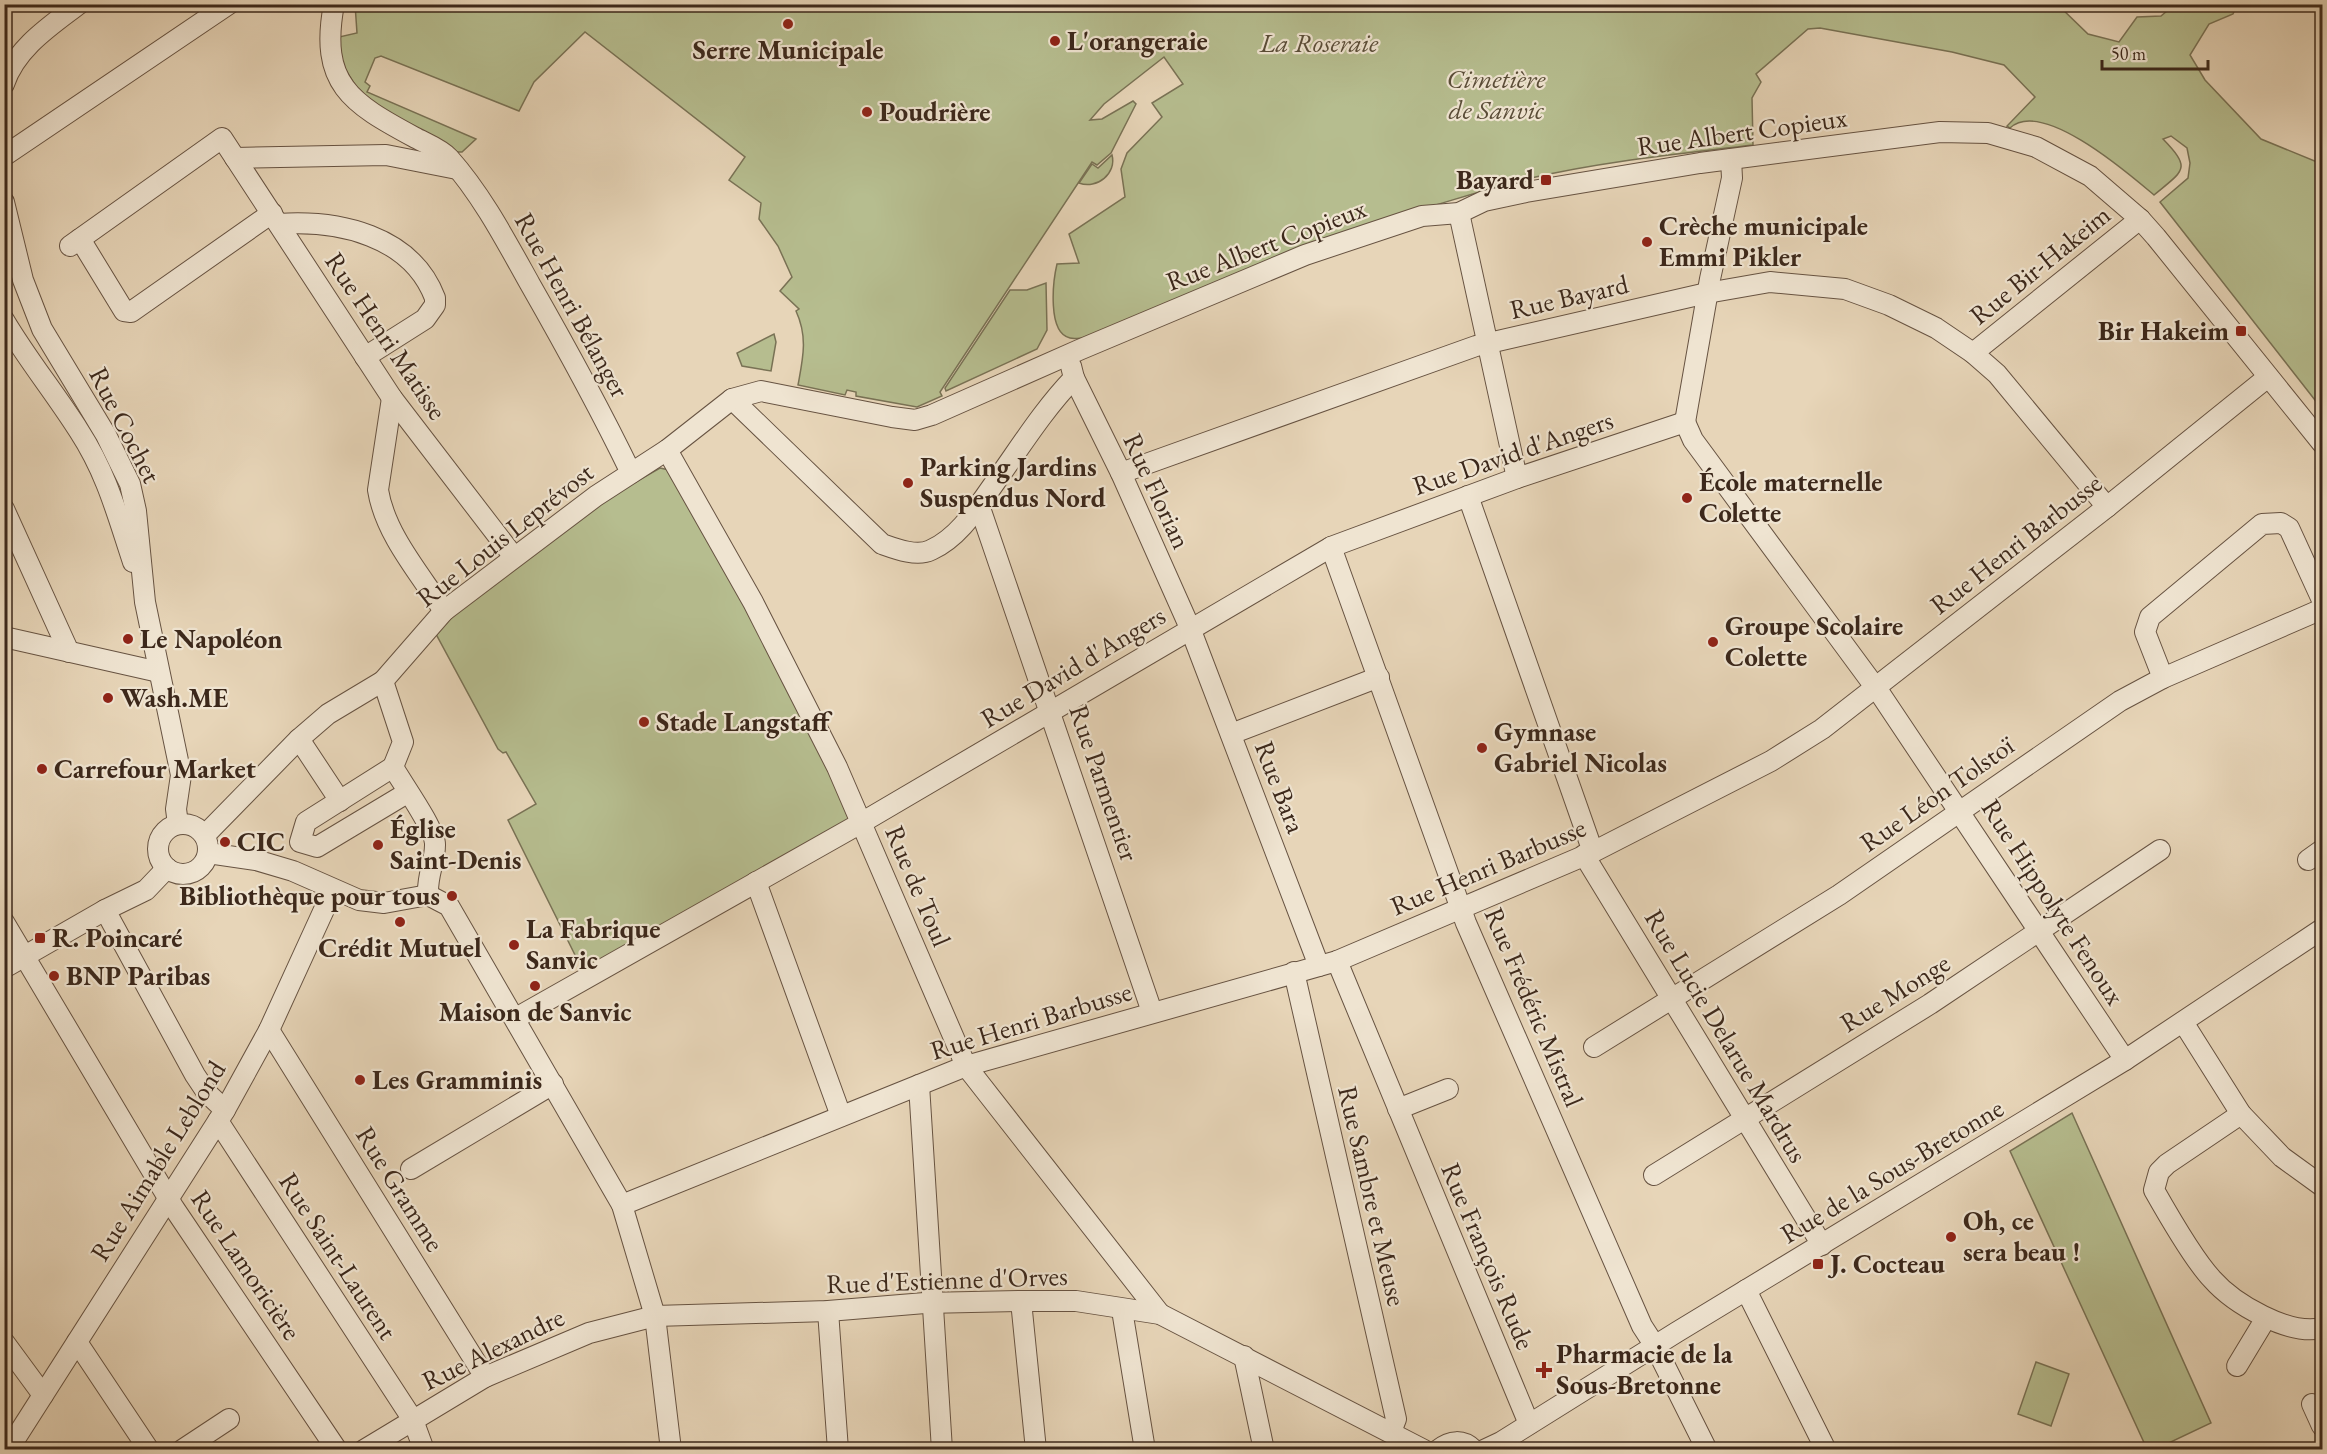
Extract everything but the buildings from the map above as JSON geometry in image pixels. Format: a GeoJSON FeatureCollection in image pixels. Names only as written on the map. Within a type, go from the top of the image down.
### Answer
{"type":"FeatureCollection","features":[{"type":"Feature","properties":{"kind":"street"},"geometry":{"type":"LineString","coordinates":[[4,65],[12,51],[61,4]]}},
{"type":"Feature","properties":{"kind":"street"},"geometry":{"type":"LineString","coordinates":[[4,84],[18,58],[29,45],[78,4]]}},
{"type":"Feature","properties":{"kind":"street"},"geometry":{"type":"LineString","coordinates":[[4,156],[229,4]]}},
{"type":"Feature","properties":{"kind":"street","name":"Rue Henri Bélanger"},"geometry":{"type":"LineString","coordinates":[[334,4],[330,27],[331,50],[335,70],[344,88],[361,108],[443,153],[457,169],[492,216],[597,402],[631,473]]}},
{"type":"Feature","properties":{"kind":"street","name":"Rue Albert Copieux"},"geometry":{"type":"LineString","coordinates":[[631,473],[667,450],[732,399],[761,391],[915,420],[932,415],[1067,355],[1305,255],[1422,216],[1459,213],[1484,201],[1526,192],[1731,159],[1940,132],[1988,133],[2036,147],[2090,176],[2140,219],[2322,443]]}},
{"type":"Feature","properties":{"kind":"street","name":"Rue Henri Matisse"},"geometry":{"type":"LineString","coordinates":[[276,219],[131,312],[124,311],[75,242],[222,138],[276,219],[392,398],[514,557]]}},
{"type":"Feature","properties":{"kind":"street"},"geometry":{"type":"LineString","coordinates":[[235,158],[386,155],[457,169]]}},
{"type":"Feature","properties":{"kind":"street"},"geometry":{"type":"LineString","coordinates":[[1685,422],[1707,293],[1732,178],[1731,159]]}},
{"type":"Feature","properties":{"kind":"street","name":"Rue Cochet"},"geometry":{"type":"LineString","coordinates":[[4,202],[23,280],[42,329],[106,435],[130,484],[136,511],[145,602],[181,775],[176,809],[178,824]]}},
{"type":"Feature","properties":{"kind":"street"},"geometry":{"type":"LineString","coordinates":[[1459,213],[1517,478]]}},
{"type":"Feature","properties":{"kind":"street"},"geometry":{"type":"LineString","coordinates":[[276,219],[368,233],[389,243],[405,256],[422,275],[435,298],[431,312],[425,319],[365,357]]}},
{"type":"Feature","properties":{"kind":"street","name":"Rue Bir-Hakeim"},"geometry":{"type":"LineString","coordinates":[[1973,353],[2140,219]]}},
{"type":"Feature","properties":{"kind":"street","name":"Rue Bayard"},"geometry":{"type":"LineString","coordinates":[[1121,473],[1487,343],[1707,293],[1770,282],[1845,289],[1926,322],[1973,353],[1996,374],[2107,507]]}},
{"type":"Feature","properties":{"kind":"street"},"geometry":{"type":"LineString","coordinates":[[4,320],[30,364],[80,431],[113,494],[145,602]]}},
{"type":"Feature","properties":{"kind":"street"},"geometry":{"type":"LineString","coordinates":[[732,399],[882,544],[902,551],[929,552],[953,537],[979,505],[1058,395],[1074,378],[1067,355]]}},
{"type":"Feature","properties":{"kind":"street","name":"Rue Henri Barbusse"},"geometry":{"type":"LineString","coordinates":[[622,1204],[966,1066],[1328,964],[1588,854],[1771,761],[1822,729],[2107,507],[2268,377]]}},
{"type":"Feature","properties":{"kind":"street","name":"Rue Florian"},"geometry":{"type":"LineString","coordinates":[[1074,378],[1121,473],[1190,628]]}},
{"type":"Feature","properties":{"kind":"street"},"geometry":{"type":"LineString","coordinates":[[392,398],[378,490],[380,504],[404,549],[444,611]]}},
{"type":"Feature","properties":{"kind":"street","name":"Rue David d'Angers"},"geometry":{"type":"LineString","coordinates":[[516,1018],[861,823],[1331,547],[1517,478],[1685,422]]}},
{"type":"Feature","properties":{"kind":"street","name":"Rue Hippolyte Fenoux"},"geometry":{"type":"LineString","coordinates":[[1685,422],[1693,440],[1875,687],[2125,1060]]}},
{"type":"Feature","properties":{"kind":"street","name":"Rue de Toul"},"geometry":{"type":"LineString","coordinates":[[667,450],[753,602],[837,767],[966,1066],[1160,1314]]}},
{"type":"Feature","properties":{"kind":"street","name":"Rue Louis Leprévost"},"geometry":{"type":"LineString","coordinates":[[206,844],[299,739],[328,714],[383,681],[444,611],[514,557],[631,473]]}},
{"type":"Feature","properties":{"kind":"street","name":"Rue Lucie Delarue Mardrus"},"geometry":{"type":"LineString","coordinates":[[1468,496],[1588,854],[1671,998],[1822,1245]]}},
{"type":"Feature","properties":{"kind":"street","name":"Rue Parmentier"},"geometry":{"type":"LineString","coordinates":[[979,505],[1152,1012]]}},
{"type":"Feature","properties":{"kind":"street"},"geometry":{"type":"LineString","coordinates":[[4,509],[69,652]]}},
{"type":"Feature","properties":{"kind":"street"},"geometry":{"type":"LineString","coordinates":[[2163,678],[2145,632],[2150,617],[2262,524],[2281,523],[2295,535],[2322,600]]}},
{"type":"Feature","properties":{"kind":"street","name":"Rue Frédéric Mistral"},"geometry":{"type":"LineString","coordinates":[[1331,547],[1471,934],[1637,1315],[1707,1449]]}},
{"type":"Feature","properties":{"kind":"street","name":"Rue Léon Tolstoï"},"geometry":{"type":"LineString","coordinates":[[1594,1047],[1839,895],[2120,701],[2163,678],[2322,609]]}},
{"type":"Feature","properties":{"kind":"street","name":"Rue Bara"},"geometry":{"type":"LineString","coordinates":[[1190,628],[1231,734],[1328,964]]}},
{"type":"Feature","properties":{"kind":"street"},"geometry":{"type":"LineString","coordinates":[[4,637],[159,672]]}},
{"type":"Feature","properties":{"kind":"street"},"geometry":{"type":"LineString","coordinates":[[1231,734],[1379,677]]}},
{"type":"Feature","properties":{"kind":"street"},"geometry":{"type":"LineString","coordinates":[[383,681],[403,742],[393,767],[306,822],[300,842],[317,847],[407,793]]}},
{"type":"Feature","properties":{"kind":"street"},"geometry":{"type":"LineString","coordinates":[[299,739],[340,801]]}},
{"type":"Feature","properties":{"kind":"street"},"geometry":{"type":"LineString","coordinates":[[393,767],[407,793],[424,815],[436,843],[427,878],[429,895]]}},
{"type":"Feature","properties":{"kind":"street"},"geometry":{"type":"LineString","coordinates":[[206,844],[203,865],[192,873],[180,874],[167,868],[159,857],[158,843],[165,830],[178,824],[193,825],[206,844],[293,871],[359,900],[384,903],[429,895],[448,906],[516,1018],[622,1204],[655,1316],[671,1449]]}},
{"type":"Feature","properties":{"kind":"street","name":"Rue Monge"},"geometry":{"type":"LineString","coordinates":[[1654,1175],[1930,1004],[2160,850]]}},
{"type":"Feature","properties":{"kind":"street"},"geometry":{"type":"LineString","coordinates":[[4,968],[105,910],[146,890],[167,868]]}},
{"type":"Feature","properties":{"kind":"street"},"geometry":{"type":"LineString","coordinates":[[756,882],[842,1116]]}},
{"type":"Feature","properties":{"kind":"street","name":"Rue Aimable Leblond"},"geometry":{"type":"LineString","coordinates":[[9,1449],[222,1116],[269,1030],[333,890]]}},
{"type":"Feature","properties":{"kind":"street","name":"Rue Saint-Laurent"},"geometry":{"type":"LineString","coordinates":[[105,910],[195,1075],[412,1420],[424,1449]]}},
{"type":"Feature","properties":{"kind":"street","name":"Rue Lamoricière"},"geometry":{"type":"LineString","coordinates":[[4,922],[168,1198],[337,1449]]}},
{"type":"Feature","properties":{"kind":"street","name":"Rue de la Sous-Bretonne"},"geometry":{"type":"LineString","coordinates":[[1484,1449],[1501,1442],[2125,1060],[2322,930]]}},
{"type":"Feature","properties":{"kind":"street","name":"Rue François Rude"},"geometry":{"type":"LineString","coordinates":[[1328,964],[1398,1108],[1529,1424]]}},
{"type":"Feature","properties":{"kind":"street","name":"Rue Sambre et Meuse"},"geometry":{"type":"LineString","coordinates":[[1294,972],[1396,1419],[1392,1432]]}},
{"type":"Feature","properties":{"kind":"street"},"geometry":{"type":"LineString","coordinates":[[2183,1022],[2241,1114],[2282,1157],[2322,1186]]}},
{"type":"Feature","properties":{"kind":"street","name":"Rue Gramme"},"geometry":{"type":"LineString","coordinates":[[269,1030],[485,1377]]}},
{"type":"Feature","properties":{"kind":"street"},"geometry":{"type":"LineString","coordinates":[[411,1169],[554,1084]]}},
{"type":"Feature","properties":{"kind":"street"},"geometry":{"type":"LineString","coordinates":[[919,1085],[942,1449]]}},
{"type":"Feature","properties":{"kind":"street"},"geometry":{"type":"LineString","coordinates":[[1398,1108],[1448,1089]]}},
{"type":"Feature","properties":{"kind":"street"},"geometry":{"type":"LineString","coordinates":[[2241,1114],[2167,1164],[2159,1172],[2154,1190],[2212,1279],[2266,1318],[2294,1327],[2322,1328]]}},
{"type":"Feature","properties":{"kind":"street"},"geometry":{"type":"LineString","coordinates":[[1746,1290],[1826,1449]]}},
{"type":"Feature","properties":{"kind":"street"},"geometry":{"type":"LineString","coordinates":[[1021,1301],[1036,1449]]}},
{"type":"Feature","properties":{"kind":"street","name":"Rue d'Estienne d'Orves"},"geometry":{"type":"LineString","coordinates":[[655,1316],[828,1311],[934,1303],[1021,1301],[1076,1301],[1122,1310],[1160,1314],[1424,1449]]}},
{"type":"Feature","properties":{"kind":"street"},"geometry":{"type":"LineString","coordinates":[[1122,1310],[1144,1449]]}},
{"type":"Feature","properties":{"kind":"street"},"geometry":{"type":"LineString","coordinates":[[828,1311],[838,1449]]}},
{"type":"Feature","properties":{"kind":"street","name":"Rue Alexandre"},"geometry":{"type":"LineString","coordinates":[[364,1449],[485,1377],[589,1333],[655,1316]]}},
{"type":"Feature","properties":{"kind":"street"},"geometry":{"type":"LineString","coordinates":[[2236,1366],[2266,1318]]}},
{"type":"Feature","properties":{"kind":"street"},"geometry":{"type":"LineString","coordinates":[[4,1342],[43,1395]]}},
{"type":"Feature","properties":{"kind":"street"},"geometry":{"type":"LineString","coordinates":[[77,1342],[149,1449]]}},
{"type":"Feature","properties":{"kind":"street"},"geometry":{"type":"LineString","coordinates":[[1244,1356],[1264,1449]]}},
{"type":"Feature","properties":{"kind":"street"},"geometry":{"type":"LineString","coordinates":[[2312,1404],[2322,1426]]}},
{"type":"Feature","properties":{"kind":"street"},"geometry":{"type":"LineString","coordinates":[[182,1449],[229,1419]]}},
{"type":"Feature","properties":{"kind":"street"},"geometry":{"type":"LineString","coordinates":[[1438,1449],[1455,1442],[1464,1443],[1474,1449]]}},
{"type":"Feature","properties":{"kind":"green space"},"geometry":{"type":"Polygon","coordinates":[[[355,4],[2057,4],[2088,34],[2119,42],[2137,17],[2161,16],[2174,5],[2237,5],[2233,14],[2209,24],[2190,55],[2205,80],[2261,139],[2322,164],[2322,409],[2160,202],[2188,178],[2190,163],[2187,148],[2171,136],[2163,139],[2178,157],[2181,169],[2154,195],[2085,142],[2063,130],[2042,123],[2024,121],[2010,128],[2007,126],[2035,97],[2004,65],[1952,52],[1820,28],[1808,29],[1756,74],[1761,82],[1752,98],[1753,145],[1586,167],[1493,188],[1429,207],[1084,338],[1070,338],[1058,327],[1053,306],[1057,264],[1079,263],[1069,234],[1125,197],[1121,169],[1127,153],[1162,117],[1152,103],[1183,84],[1164,57],[1104,104],[1090,120],[1102,119],[1133,101],[1136,104],[1111,153],[1097,165],[1092,162],[940,392],[942,396],[917,407],[856,396],[856,392],[847,390],[845,395],[798,385],[803,348],[802,330],[796,311],[799,309],[780,291],[792,277],[778,246],[759,219],[761,203],[729,180],[745,157],[585,32],[534,82],[519,111],[381,56],[375,58],[365,82],[370,86],[367,92],[476,139],[462,152],[456,152],[366,102],[345,69],[339,51],[339,37],[357,33],[355,4]]]}},
{"type":"Feature","properties":{"kind":"green space"},"geometry":{"type":"Polygon","coordinates":[[[1112,155],[1113,162],[1109,174],[1099,182],[1086,185],[1079,183],[1092,164],[1098,168],[1112,155]]]}},
{"type":"Feature","properties":{"kind":"green space"},"geometry":{"type":"Polygon","coordinates":[[[1046,283],[1047,330],[1037,349],[946,391],[945,388],[1010,290],[1027,290],[1046,283]]]}},
{"type":"Feature","properties":{"kind":"green space"},"geometry":{"type":"Polygon","coordinates":[[[774,334],[776,342],[771,371],[742,366],[737,353],[774,334]]]}},
{"type":"Feature","properties":{"kind":"green space","name":"Stade Langstaff"},"geometry":{"type":"Polygon","coordinates":[[[660,468],[669,470],[765,640],[810,727],[849,816],[846,824],[591,967],[585,957],[578,961],[508,820],[536,804],[506,752],[503,753],[498,749],[436,634],[454,615],[604,500],[660,468]]]}},
{"type":"Feature","properties":{"kind":"green space"},"geometry":{"type":"Polygon","coordinates":[[[2072,1113],[2211,1423],[2156,1449],[2147,1449],[2010,1151],[2072,1113]]]}},
{"type":"Feature","properties":{"kind":"green space"},"geometry":{"type":"Polygon","coordinates":[[[2036,1362],[2069,1374],[2051,1426],[2018,1414],[2036,1362]]]}},
{"type":"Feature","properties":{"kind":"place","name":"Serre Municipale"},"geometry":{"type":"Point","coordinates":[788,24]}},
{"type":"Feature","properties":{"kind":"place","name":"L'orangeraie"},"geometry":{"type":"Point","coordinates":[1055,41]}},
{"type":"Feature","properties":{"kind":"place","name":"Poudrière"},"geometry":{"type":"Point","coordinates":[867,112]}},
{"type":"Feature","properties":{"kind":"place","name":"Bayard"},"geometry":{"type":"Point","coordinates":[1546,180]}},
{"type":"Feature","properties":{"kind":"place","name":"Crèche municipale Emmi Pikler"},"geometry":{"type":"Point","coordinates":[1647,242]}},
{"type":"Feature","properties":{"kind":"place","name":"Bir Hakeim"},"geometry":{"type":"Point","coordinates":[2241,331]}},
{"type":"Feature","properties":{"kind":"place","name":"Parking Jardins Suspendus Nord"},"geometry":{"type":"Point","coordinates":[908,483]}},
{"type":"Feature","properties":{"kind":"place","name":"École maternelle Colette"},"geometry":{"type":"Point","coordinates":[1687,498]}},
{"type":"Feature","properties":{"kind":"place","name":"Le Napoléon"},"geometry":{"type":"Point","coordinates":[128,639]}},
{"type":"Feature","properties":{"kind":"place","name":"Groupe Scolaire Colette"},"geometry":{"type":"Point","coordinates":[1713,642]}},
{"type":"Feature","properties":{"kind":"place","name":"Wash.ME"},"geometry":{"type":"Point","coordinates":[108,698]}},
{"type":"Feature","properties":{"kind":"place","name":"Stade Langstaff"},"geometry":{"type":"Point","coordinates":[644,722]}},
{"type":"Feature","properties":{"kind":"place","name":"Gymnase Gabriel Nicolas"},"geometry":{"type":"Point","coordinates":[1482,748]}},
{"type":"Feature","properties":{"kind":"place","name":"Carrefour Market"},"geometry":{"type":"Point","coordinates":[42,769]}},
{"type":"Feature","properties":{"kind":"place","name":"CIC"},"geometry":{"type":"Point","coordinates":[225,842]}},
{"type":"Feature","properties":{"kind":"place","name":"Église Saint-Denis"},"geometry":{"type":"Point","coordinates":[378,845]}},
{"type":"Feature","properties":{"kind":"place","name":"Bibliothèque pour tous"},"geometry":{"type":"Point","coordinates":[452,896]}},
{"type":"Feature","properties":{"kind":"place","name":"Crédit Mutuel"},"geometry":{"type":"Point","coordinates":[400,922]}},
{"type":"Feature","properties":{"kind":"place","name":"R. Poincaré"},"geometry":{"type":"Point","coordinates":[40,938]}},
{"type":"Feature","properties":{"kind":"place","name":"La Fabrique Sanvic"},"geometry":{"type":"Point","coordinates":[514,945]}},
{"type":"Feature","properties":{"kind":"place","name":"BNP Paribas"},"geometry":{"type":"Point","coordinates":[54,976]}},
{"type":"Feature","properties":{"kind":"place","name":"Maison de Sanvic"},"geometry":{"type":"Point","coordinates":[535,986]}},
{"type":"Feature","properties":{"kind":"place","name":"Les Gramminis"},"geometry":{"type":"Point","coordinates":[360,1080]}},
{"type":"Feature","properties":{"kind":"place","name":"Oh, ce sera beau !"},"geometry":{"type":"Point","coordinates":[1951,1237]}},
{"type":"Feature","properties":{"kind":"place","name":"J. Cocteau"},"geometry":{"type":"Point","coordinates":[1818,1264]}},
{"type":"Feature","properties":{"kind":"place","name":"Pharmacie de la Sous-Bretonne"},"geometry":{"type":"Point","coordinates":[1544,1370]}},
{"type":"Feature","properties":{"kind":"park label","name":"La Roseraie"},"geometry":{"type":"Point","coordinates":[1319,43]}},
{"type":"Feature","properties":{"kind":"park label","name":"Cimetière de Sanvic"},"geometry":{"type":"Point","coordinates":[1496,94]}}]}
